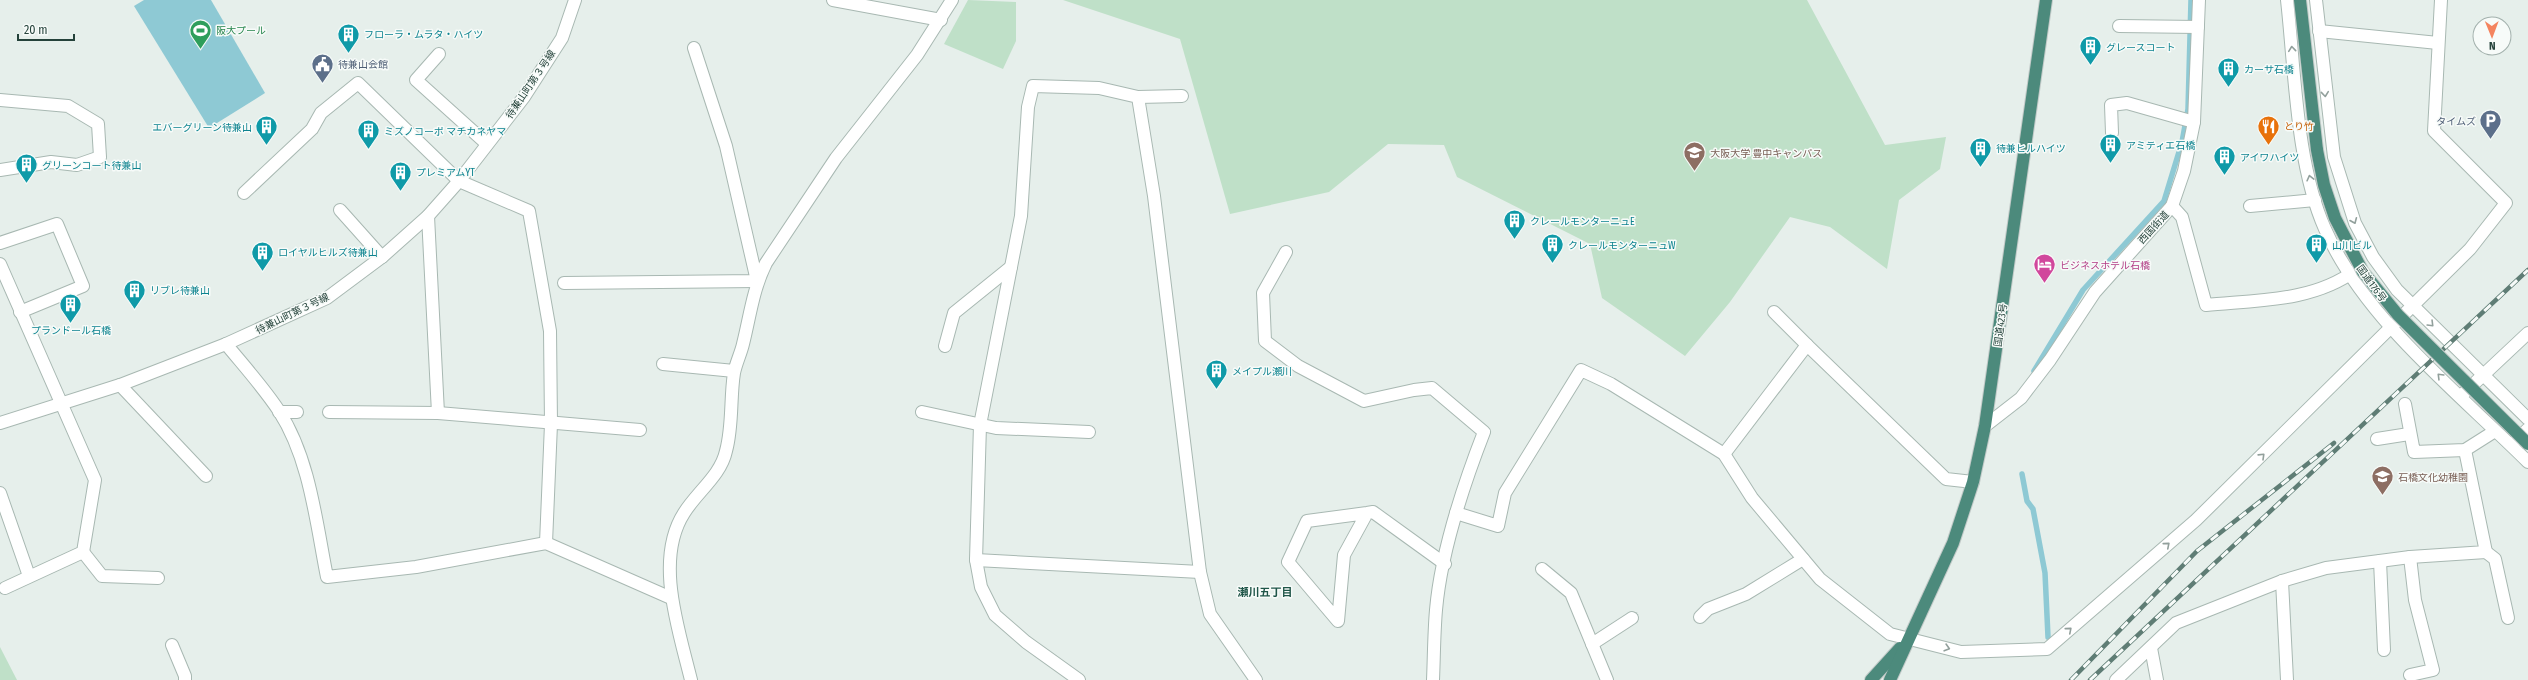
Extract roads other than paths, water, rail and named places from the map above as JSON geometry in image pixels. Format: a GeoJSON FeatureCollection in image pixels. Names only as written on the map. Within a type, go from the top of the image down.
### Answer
{"type":"FeatureCollection","features":[{"type":"Feature","properties":{"kind":"highway","name":"国道423号"},"geometry":{"type":"LineString","coordinates":[[1890,680],[1953,543],[1973,482],[1985,426],[2046,0]]}},
{"type":"Feature","properties":{"kind":"highway","name":"国道176号"},"geometry":{"type":"LineString","coordinates":[[2300,0],[2318,150],[2324,184],[2335,218],[2367,277],[2398,315],[2528,444]]}},
{"type":"Feature","properties":{"kind":"highway"},"geometry":{"type":"LineString","coordinates":[[1872,680],[1909,638]]}},
{"type":"Feature","properties":{"kind":"street","name":"待兼山町第３号線"},"geometry":{"type":"LineString","coordinates":[[0,423],[120,385],[226,344],[327,298],[382,257],[428,216],[460,181],[524,97],[562,38],[575,0]]}},
{"type":"Feature","properties":{"kind":"street"},"geometry":{"type":"LineString","coordinates":[[833,0],[941,20]]}},
{"type":"Feature","properties":{"kind":"street"},"geometry":{"type":"LineString","coordinates":[[691,680],[671,598],[672,548],[678,522],[692,500],[714,476],[726,452],[734,371],[743,345],[757,281],[766,263],[836,158],[917,55],[941,20],[952,0]]}},
{"type":"Feature","properties":{"kind":"street","name":"西国街道"},"geometry":{"type":"LineString","coordinates":[[1985,426],[2021,398],[2050,360],[2095,292],[2172,206],[2184,171],[2199,0]]}},
{"type":"Feature","properties":{"kind":"street"},"geometry":{"type":"LineString","coordinates":[[2287,0],[2305,160],[2316,205],[2341,262],[2349,275],[2392,328],[2528,462]]}},
{"type":"Feature","properties":{"kind":"street"},"geometry":{"type":"LineString","coordinates":[[2316,0],[2334,157],[2346,200],[2355,223],[2373,257],[2397,290],[2482,376],[2528,419]]}},
{"type":"Feature","properties":{"kind":"street"},"geometry":{"type":"LineString","coordinates":[[1456,513],[1498,526],[1505,493],[1581,370],[1611,384],[1724,454],[1752,498],[1820,579],[1890,634],[1962,652],[2047,649],[2196,520],[2392,328],[2411,304],[2470,249],[2506,203],[2434,131],[2441,0]]}},
{"type":"Feature","properties":{"kind":"street"},"geometry":{"type":"LineString","coordinates":[[2119,26],[2196,27]]}},
{"type":"Feature","properties":{"kind":"street"},"geometry":{"type":"LineString","coordinates":[[2319,31],[2438,43]]}},
{"type":"Feature","properties":{"kind":"street"},"geometry":{"type":"LineString","coordinates":[[694,48],[726,146],[757,281]]}},
{"type":"Feature","properties":{"kind":"street"},"geometry":{"type":"LineString","coordinates":[[439,54],[416,80],[487,144]]}},
{"type":"Feature","properties":{"kind":"street"},"geometry":{"type":"LineString","coordinates":[[244,193],[312,129],[321,113],[358,83],[460,181],[529,211],[550,331],[551,424],[546,543]]}},
{"type":"Feature","properties":{"kind":"street"},"geometry":{"type":"LineString","coordinates":[[1079,680],[1026,642],[995,615],[981,587],[976,560],[980,425],[1021,216],[1028,107],[1033,86],[1099,88],[1138,97],[1182,96]]}},
{"type":"Feature","properties":{"kind":"street"},"geometry":{"type":"LineString","coordinates":[[1138,97],[1154,196],[1200,572],[1210,614],[1256,680]]}},
{"type":"Feature","properties":{"kind":"street"},"geometry":{"type":"LineString","coordinates":[[0,100],[68,106],[98,124],[100,157],[77,166],[51,162],[0,170]]}},
{"type":"Feature","properties":{"kind":"street"},"geometry":{"type":"LineString","coordinates":[[2112,133],[2110,104],[2127,103],[2188,120]]}},
{"type":"Feature","properties":{"kind":"street"},"geometry":{"type":"LineString","coordinates":[[2250,206],[2316,205],[2346,200]]}},
{"type":"Feature","properties":{"kind":"street"},"geometry":{"type":"LineString","coordinates":[[2172,206],[2182,217],[2206,305],[2304,295],[2330,286],[2349,275],[2373,257]]}},
{"type":"Feature","properties":{"kind":"street"},"geometry":{"type":"LineString","coordinates":[[340,210],[382,257]]}},
{"type":"Feature","properties":{"kind":"street"},"geometry":{"type":"LineString","coordinates":[[428,216],[438,413]]}},
{"type":"Feature","properties":{"kind":"street"},"geometry":{"type":"LineString","coordinates":[[0,243],[57,224],[83,286],[20,312]]}},
{"type":"Feature","properties":{"kind":"street"},"geometry":{"type":"LineString","coordinates":[[1286,252],[1263,293],[1265,341],[1298,366],[1364,401],[1414,390],[1432,388],[1484,432],[1456,513],[1445,564],[1436,608],[1433,680]]}},
{"type":"Feature","properties":{"kind":"street"},"geometry":{"type":"LineString","coordinates":[[0,264],[20,312],[63,403],[95,480],[83,552],[102,576],[158,578]]}},
{"type":"Feature","properties":{"kind":"street"},"geometry":{"type":"LineString","coordinates":[[945,346],[954,313],[1011,267]]}},
{"type":"Feature","properties":{"kind":"street"},"geometry":{"type":"LineString","coordinates":[[564,283],[757,281]]}},
{"type":"Feature","properties":{"kind":"street"},"geometry":{"type":"LineString","coordinates":[[1774,312],[1946,479],[1973,482]]}},
{"type":"Feature","properties":{"kind":"street"},"geometry":{"type":"LineString","coordinates":[[2461,396],[2528,333]]}},
{"type":"Feature","properties":{"kind":"street"},"geometry":{"type":"LineString","coordinates":[[226,344],[279,412],[297,449],[310,490],[327,577],[416,567],[546,543],[671,598]]}},
{"type":"Feature","properties":{"kind":"street"},"geometry":{"type":"LineString","coordinates":[[1724,454],[1807,345]]}},
{"type":"Feature","properties":{"kind":"street"},"geometry":{"type":"LineString","coordinates":[[663,364],[734,371]]}},
{"type":"Feature","properties":{"kind":"street"},"geometry":{"type":"LineString","coordinates":[[120,385],[206,476]]}},
{"type":"Feature","properties":{"kind":"street"},"geometry":{"type":"LineString","coordinates":[[2478,414],[2499,392]]}},
{"type":"Feature","properties":{"kind":"street"},"geometry":{"type":"LineString","coordinates":[[2405,404],[2409,434],[2414,452],[2465,450],[2495,431]]}},
{"type":"Feature","properties":{"kind":"street"},"geometry":{"type":"LineString","coordinates":[[279,412],[297,412]]}},
{"type":"Feature","properties":{"kind":"street"},"geometry":{"type":"LineString","coordinates":[[329,412],[438,413],[551,424],[640,430]]}},
{"type":"Feature","properties":{"kind":"street"},"geometry":{"type":"LineString","coordinates":[[922,412],[996,428],[1089,432]]}},
{"type":"Feature","properties":{"kind":"street"},"geometry":{"type":"LineString","coordinates":[[2511,445],[2528,429]]}},
{"type":"Feature","properties":{"kind":"street"},"geometry":{"type":"LineString","coordinates":[[2377,439],[2409,434]]}},
{"type":"Feature","properties":{"kind":"street"},"geometry":{"type":"LineString","coordinates":[[2465,450],[2486,552],[2495,559],[2508,618]]}},
{"type":"Feature","properties":{"kind":"street"},"geometry":{"type":"LineString","coordinates":[[0,493],[29,576]]}},
{"type":"Feature","properties":{"kind":"street"},"geometry":{"type":"LineString","coordinates":[[1367,513],[1344,556],[1338,621],[1288,562],[1307,521],[1373,512],[1445,564]]}},
{"type":"Feature","properties":{"kind":"street"},"geometry":{"type":"LineString","coordinates":[[5,588],[83,552]]}},
{"type":"Feature","properties":{"kind":"street"},"geometry":{"type":"LineString","coordinates":[[2116,680],[2176,623],[2282,581],[2326,568],[2410,557],[2486,552]]}},
{"type":"Feature","properties":{"kind":"street"},"geometry":{"type":"LineString","coordinates":[[2410,557],[2415,600],[2433,670],[2410,675]]}},
{"type":"Feature","properties":{"kind":"street"},"geometry":{"type":"LineString","coordinates":[[1700,617],[1708,609],[1746,594],[1803,559]]}},
{"type":"Feature","properties":{"kind":"street"},"geometry":{"type":"LineString","coordinates":[[976,560],[1200,572]]}},
{"type":"Feature","properties":{"kind":"street"},"geometry":{"type":"LineString","coordinates":[[2380,561],[2384,650]]}},
{"type":"Feature","properties":{"kind":"street"},"geometry":{"type":"LineString","coordinates":[[1542,569],[1571,593],[1607,680]]}},
{"type":"Feature","properties":{"kind":"street"},"geometry":{"type":"LineString","coordinates":[[2282,581],[2287,680]]}},
{"type":"Feature","properties":{"kind":"street"},"geometry":{"type":"LineString","coordinates":[[1592,644],[1632,618]]}},
{"type":"Feature","properties":{"kind":"street"},"geometry":{"type":"LineString","coordinates":[[172,645],[185,676],[185,680]]}},
{"type":"Feature","properties":{"kind":"street"},"geometry":{"type":"LineString","coordinates":[[2151,648],[2157,680]]}},
{"type":"Feature","properties":{"kind":"water","name":"阪大プール"},"geometry":{"type":"Polygon","coordinates":[[[144,0],[211,0],[265,93],[209,128],[134,6],[144,0]]]}},
{"type":"Feature","properties":{"kind":"waterway"},"geometry":{"type":"LineString","coordinates":[[2034,371],[2083,290],[2164,201],[2182,142],[2188,109],[2191,0]]}},
{"type":"Feature","properties":{"kind":"waterway"},"geometry":{"type":"LineString","coordinates":[[2022,474],[2027,501],[2033,509],[2045,573],[2048,637]]}},
{"type":"Feature","properties":{"kind":"railway"},"geometry":{"type":"LineString","coordinates":[[2090,680],[2528,270]]}},
{"type":"Feature","properties":{"kind":"railway"},"geometry":{"type":"LineString","coordinates":[[2071,680],[2197,551],[2334,443]]}},
{"type":"Feature","properties":{"kind":"place","name":"阪大プール"},"geometry":{"type":"Point","coordinates":[200,50]}},
{"type":"Feature","properties":{"kind":"place","name":"フローラ・ムラタ・ハイツ"},"geometry":{"type":"Point","coordinates":[349,54]}},
{"type":"Feature","properties":{"kind":"place","name":"グレースコート"},"geometry":{"type":"Point","coordinates":[2090,66]}},
{"type":"Feature","properties":{"kind":"place","name":"待兼山会館"},"geometry":{"type":"Point","coordinates":[323,84]}},
{"type":"Feature","properties":{"kind":"place","name":"カーサ石橋"},"geometry":{"type":"Point","coordinates":[2229,88]}},
{"type":"Feature","properties":{"kind":"place","name":"タイムズ"},"geometry":{"type":"Point","coordinates":[2491,140]}},
{"type":"Feature","properties":{"kind":"place","name":"エバーグリーン待兼山"},"geometry":{"type":"Point","coordinates":[267,146]}},
{"type":"Feature","properties":{"kind":"place","name":"とり竹"},"geometry":{"type":"Point","coordinates":[2268,146]}},
{"type":"Feature","properties":{"kind":"place","name":"ミズノコーポ マチカネヤマ"},"geometry":{"type":"Point","coordinates":[369,150]}},
{"type":"Feature","properties":{"kind":"place","name":"アミティエ石橋"},"geometry":{"type":"Point","coordinates":[2110,164]}},
{"type":"Feature","properties":{"kind":"place","name":"待兼ヒルハイツ"},"geometry":{"type":"Point","coordinates":[1980,168]}},
{"type":"Feature","properties":{"kind":"place","name":"大阪大学 豊中キャンパス"},"geometry":{"type":"Point","coordinates":[1695,172]}},
{"type":"Feature","properties":{"kind":"place","name":"アイワハイツ"},"geometry":{"type":"Point","coordinates":[2225,176]}},
{"type":"Feature","properties":{"kind":"place","name":"グリーンコート待兼山"},"geometry":{"type":"Point","coordinates":[26,184]}},
{"type":"Feature","properties":{"kind":"place","name":"プレミアムYT"},"geometry":{"type":"Point","coordinates":[401,192]}},
{"type":"Feature","properties":{"kind":"place","name":"クレールモンターニュE"},"geometry":{"type":"Point","coordinates":[1514,240]}},
{"type":"Feature","properties":{"kind":"place","name":"クレールモンターニュW"},"geometry":{"type":"Point","coordinates":[1553,264]}},
{"type":"Feature","properties":{"kind":"place","name":"山川ビル"},"geometry":{"type":"Point","coordinates":[2317,264]}},
{"type":"Feature","properties":{"kind":"place","name":"ロイヤルヒルズ待兼山"},"geometry":{"type":"Point","coordinates":[262,272]}},
{"type":"Feature","properties":{"kind":"place","name":"ビジネスホテル石橋"},"geometry":{"type":"Point","coordinates":[2044,284]}},
{"type":"Feature","properties":{"kind":"place","name":"リブレ待兼山"},"geometry":{"type":"Point","coordinates":[135,310]}},
{"type":"Feature","properties":{"kind":"place","name":"プランドール石橋"},"geometry":{"type":"Point","coordinates":[71,324]}},
{"type":"Feature","properties":{"kind":"place","name":"メイプル瀬川"},"geometry":{"type":"Point","coordinates":[1216,390]}},
{"type":"Feature","properties":{"kind":"place","name":"石橋文化幼稚園"},"geometry":{"type":"Point","coordinates":[2383,496]}},
{"type":"Feature","properties":{"kind":"district","name":"瀬川五丁目"},"geometry":{"type":"Point","coordinates":[1265,592]}}]}
